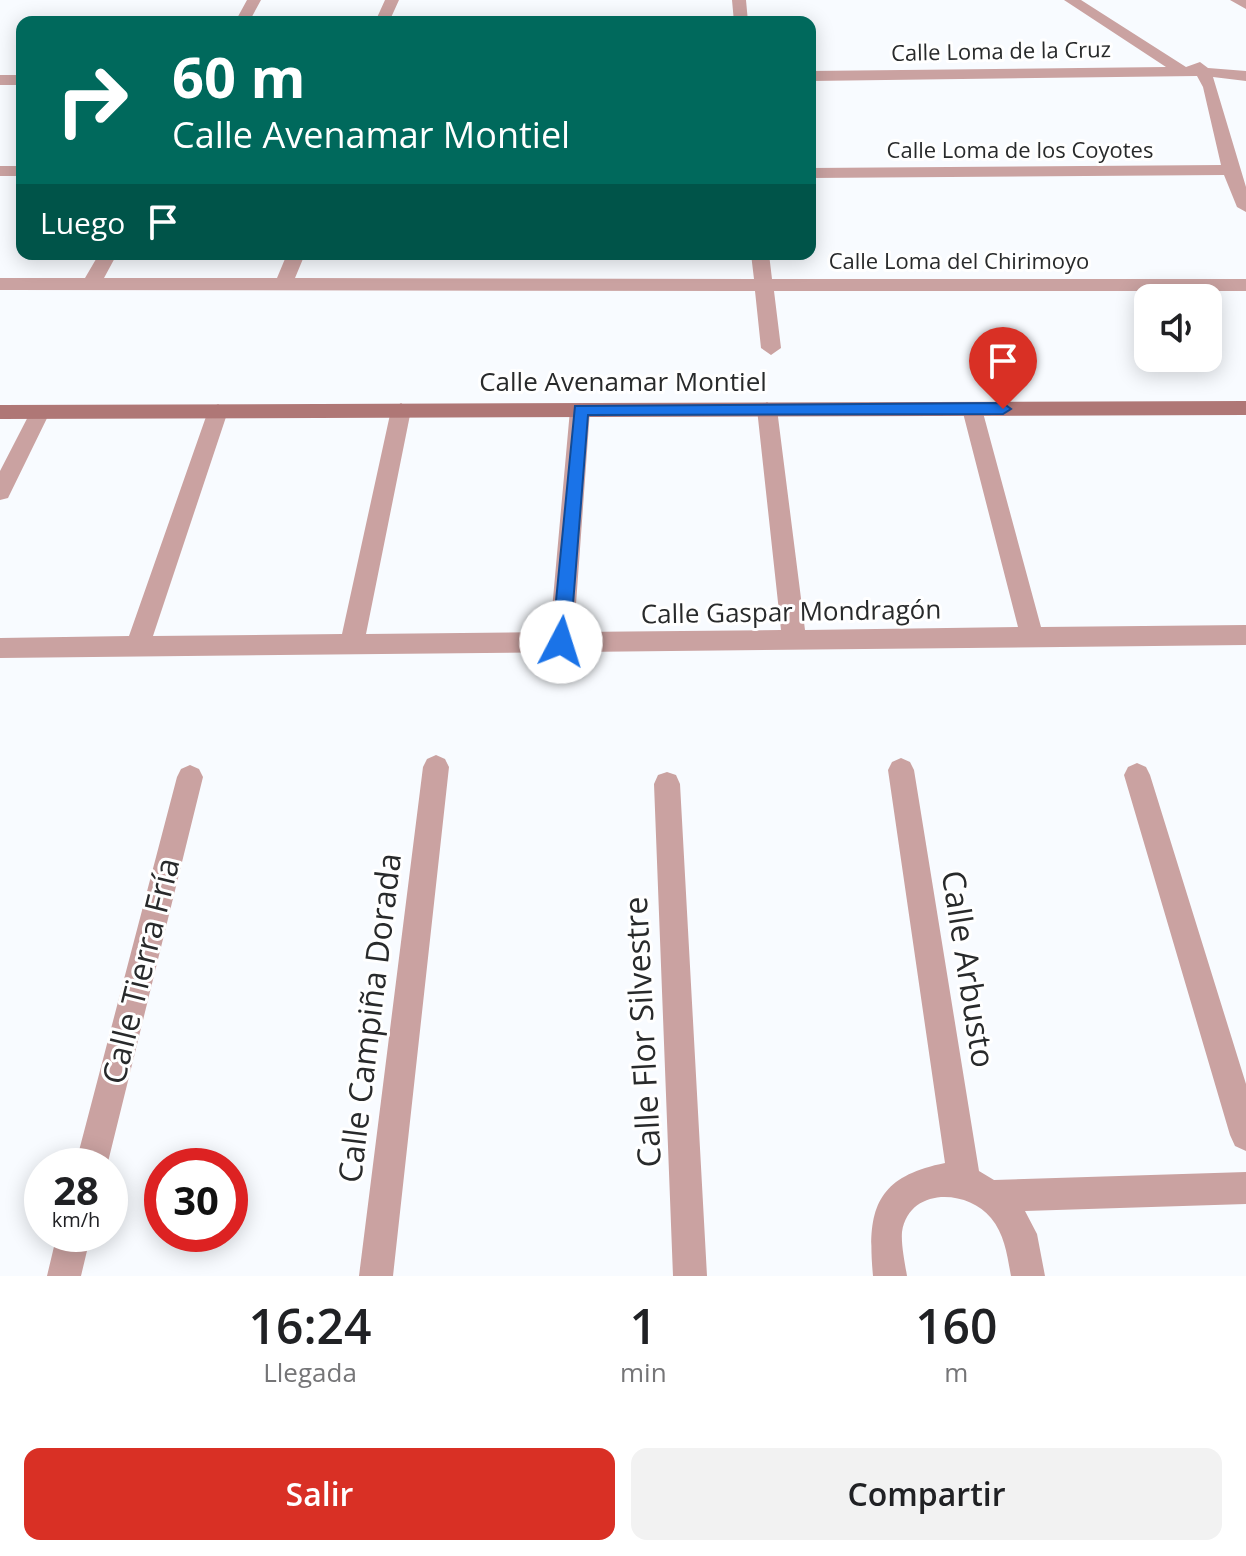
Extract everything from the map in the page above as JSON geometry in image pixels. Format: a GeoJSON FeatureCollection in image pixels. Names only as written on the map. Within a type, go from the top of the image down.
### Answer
{"type":"FeatureCollection","features":[{"type":"Feature","properties":{"kind":"street"},"geometry":{"type":"LineString","coordinates":[[1071,0],[1195,71],[1211,87],[1230,170],[1246,207]]}},
{"type":"Feature","properties":{"kind":"street"},"geometry":{"type":"LineString","coordinates":[[1237,0],[1246,5]]}},
{"type":"Feature","properties":{"kind":"street","name":"Calle Loma de la Cruz"},"geometry":{"type":"LineString","coordinates":[[816,76],[1195,71],[1246,65]]}},
{"type":"Feature","properties":{"kind":"street","name":"Calle Loma de la Cruz"},"geometry":{"type":"LineString","coordinates":[[1195,71],[1246,76]]}},
{"type":"Feature","properties":{"kind":"street","name":"Calle Loma de los Coyotes"},"geometry":{"type":"LineString","coordinates":[[816,173],[1230,170]]}},
{"type":"Feature","properties":{"kind":"street"},"geometry":{"type":"LineString","coordinates":[[91,284],[105,260]]}},
{"type":"Feature","properties":{"kind":"street"},"geometry":{"type":"LineString","coordinates":[[283,286],[294,260]]}},
{"type":"Feature","properties":{"kind":"street"},"geometry":{"type":"LineString","coordinates":[[761,260],[771,348]]}},
{"type":"Feature","properties":{"kind":"street","name":"Calle Loma del Chirimoyo"},"geometry":{"type":"LineString","coordinates":[[0,284],[1246,285]]}},
{"type":"Feature","properties":{"kind":"street","name":"Calle Avenamar Montiel"},"geometry":{"type":"LineString","coordinates":[[0,412],[1246,408]]}},
{"type":"Feature","properties":{"kind":"street"},"geometry":{"type":"LineString","coordinates":[[767,409],[794,640]]}},
{"type":"Feature","properties":{"kind":"street"},"geometry":{"type":"LineString","coordinates":[[972,409],[1032,637]]}},
{"type":"Feature","properties":{"kind":"street"},"geometry":{"type":"LineString","coordinates":[[352,645],[401,410]]}},
{"type":"Feature","properties":{"kind":"street"},"geometry":{"type":"LineString","coordinates":[[561,642],[580,410]]}},
{"type":"Feature","properties":{"kind":"street"},"geometry":{"type":"LineString","coordinates":[[137,647],[218,411]]}},
{"type":"Feature","properties":{"kind":"street"},"geometry":{"type":"LineString","coordinates":[[0,492],[40,412]]}},
{"type":"Feature","properties":{"kind":"street","name":"Calle Gaspar Mondragón"},"geometry":{"type":"LineString","coordinates":[[0,648],[1246,635]]}},
{"type":"Feature","properties":{"kind":"street","name":"Calle Campiña Dorada"},"geometry":{"type":"LineString","coordinates":[[376,1276],[436,767]]}},
{"type":"Feature","properties":{"kind":"street","name":"Calle Arbusto"},"geometry":{"type":"LineString","coordinates":[[901,770],[964,1180]]}},
{"type":"Feature","properties":{"kind":"street"},"geometry":{"type":"LineString","coordinates":[[1137,775],[1246,1135]]}},
{"type":"Feature","properties":{"kind":"street","name":"Calle Tierra Fría"},"geometry":{"type":"LineString","coordinates":[[96,1148],[190,777]]}},
{"type":"Feature","properties":{"kind":"street","name":"Calle Flor Silvestre"},"geometry":{"type":"LineString","coordinates":[[667,784],[690,1276]]}},
{"type":"Feature","properties":{"kind":"street"},"geometry":{"type":"LineString","coordinates":[[890,1276],[885,1239],[893,1209],[911,1187],[936,1177],[964,1180],[993,1196],[1015,1223],[1028,1257],[1028,1276]]}},
{"type":"Feature","properties":{"kind":"street"},"geometry":{"type":"LineString","coordinates":[[993,1196],[1246,1188]]}},
{"type":"Feature","properties":{"kind":"street"},"geometry":{"type":"LineString","coordinates":[[64,1276],[70,1252]]}},
{"type":"Feature","properties":{"kind":"route"},"geometry":{"type":"LineString","coordinates":[[561,642],[580,410],[1003,409]]}}]}
